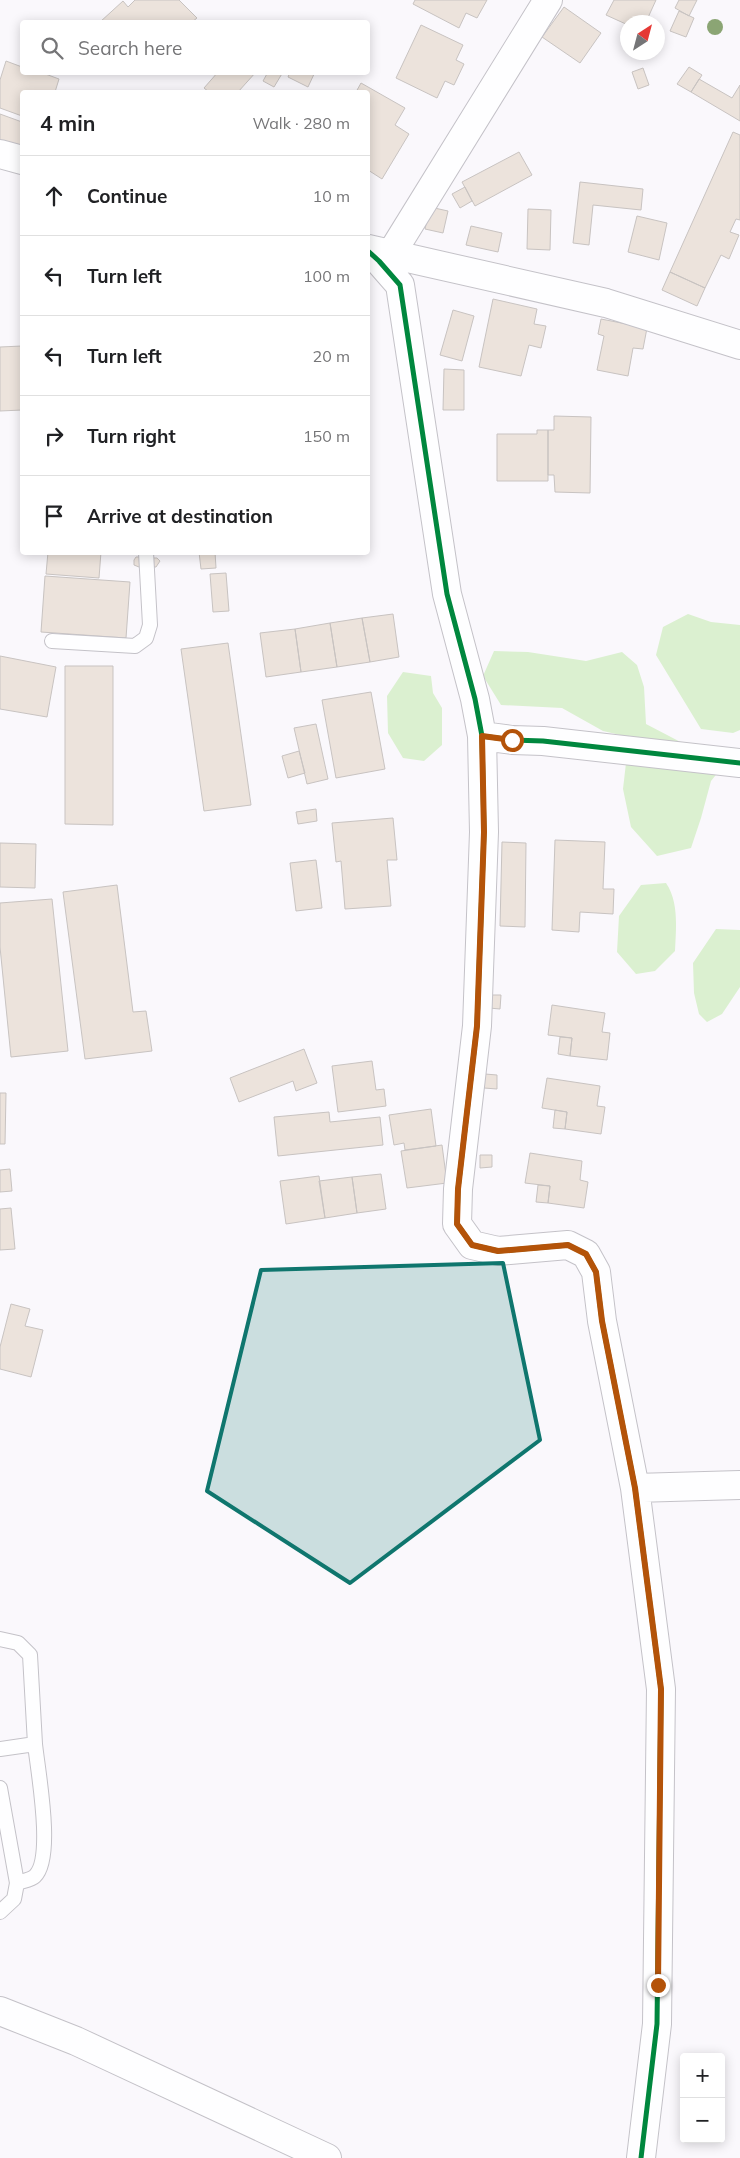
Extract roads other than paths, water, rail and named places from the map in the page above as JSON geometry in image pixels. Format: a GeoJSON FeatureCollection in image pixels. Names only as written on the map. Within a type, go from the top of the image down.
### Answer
{"type":"FeatureCollection","features":[{"type":"Feature","properties":{"kind":"street"},"geometry":{"type":"LineString","coordinates":[[375,251],[548,0]]}},
{"type":"Feature","properties":{"kind":"street"},"geometry":{"type":"LineString","coordinates":[[0,154],[20,159]]}},
{"type":"Feature","properties":{"kind":"street"},"geometry":{"type":"LineString","coordinates":[[375,251],[606,302],[740,345]]}},
{"type":"Feature","properties":{"kind":"street"},"geometry":{"type":"LineString","coordinates":[[375,251],[379,260],[400,285],[448,594],[475,700],[482,736],[484,832],[477,1026],[458,1189],[457,1224],[472,1245],[498,1251],[568,1245],[586,1254],[596,1272],[602,1321],[635,1488],[661,1689],[658,2004],[641,2158]]}},
{"type":"Feature","properties":{"kind":"street"},"geometry":{"type":"LineString","coordinates":[[482,736],[740,763]]}},
{"type":"Feature","properties":{"kind":"street"},"geometry":{"type":"LineString","coordinates":[[635,1488],[740,1484]]}},
{"type":"Feature","properties":{"kind":"street"},"geometry":{"type":"LineString","coordinates":[[0,2011],[76,2041],[327,2158]]}},
{"type":"Feature","properties":{"kind":"lane"},"geometry":{"type":"LineString","coordinates":[[52,641],[135,646],[146,638],[150,625],[146,555]]}},
{"type":"Feature","properties":{"kind":"lane"},"geometry":{"type":"LineString","coordinates":[[0,1639],[18,1642],[30,1655],[35,1744],[45,1843],[43,1862],[34,1877],[17,1883]]}},
{"type":"Feature","properties":{"kind":"lane"},"geometry":{"type":"LineString","coordinates":[[0,1749],[35,1744]]}},
{"type":"Feature","properties":{"kind":"lane"},"geometry":{"type":"LineString","coordinates":[[0,1788],[17,1883],[14,1899],[0,1912]]}}]}
